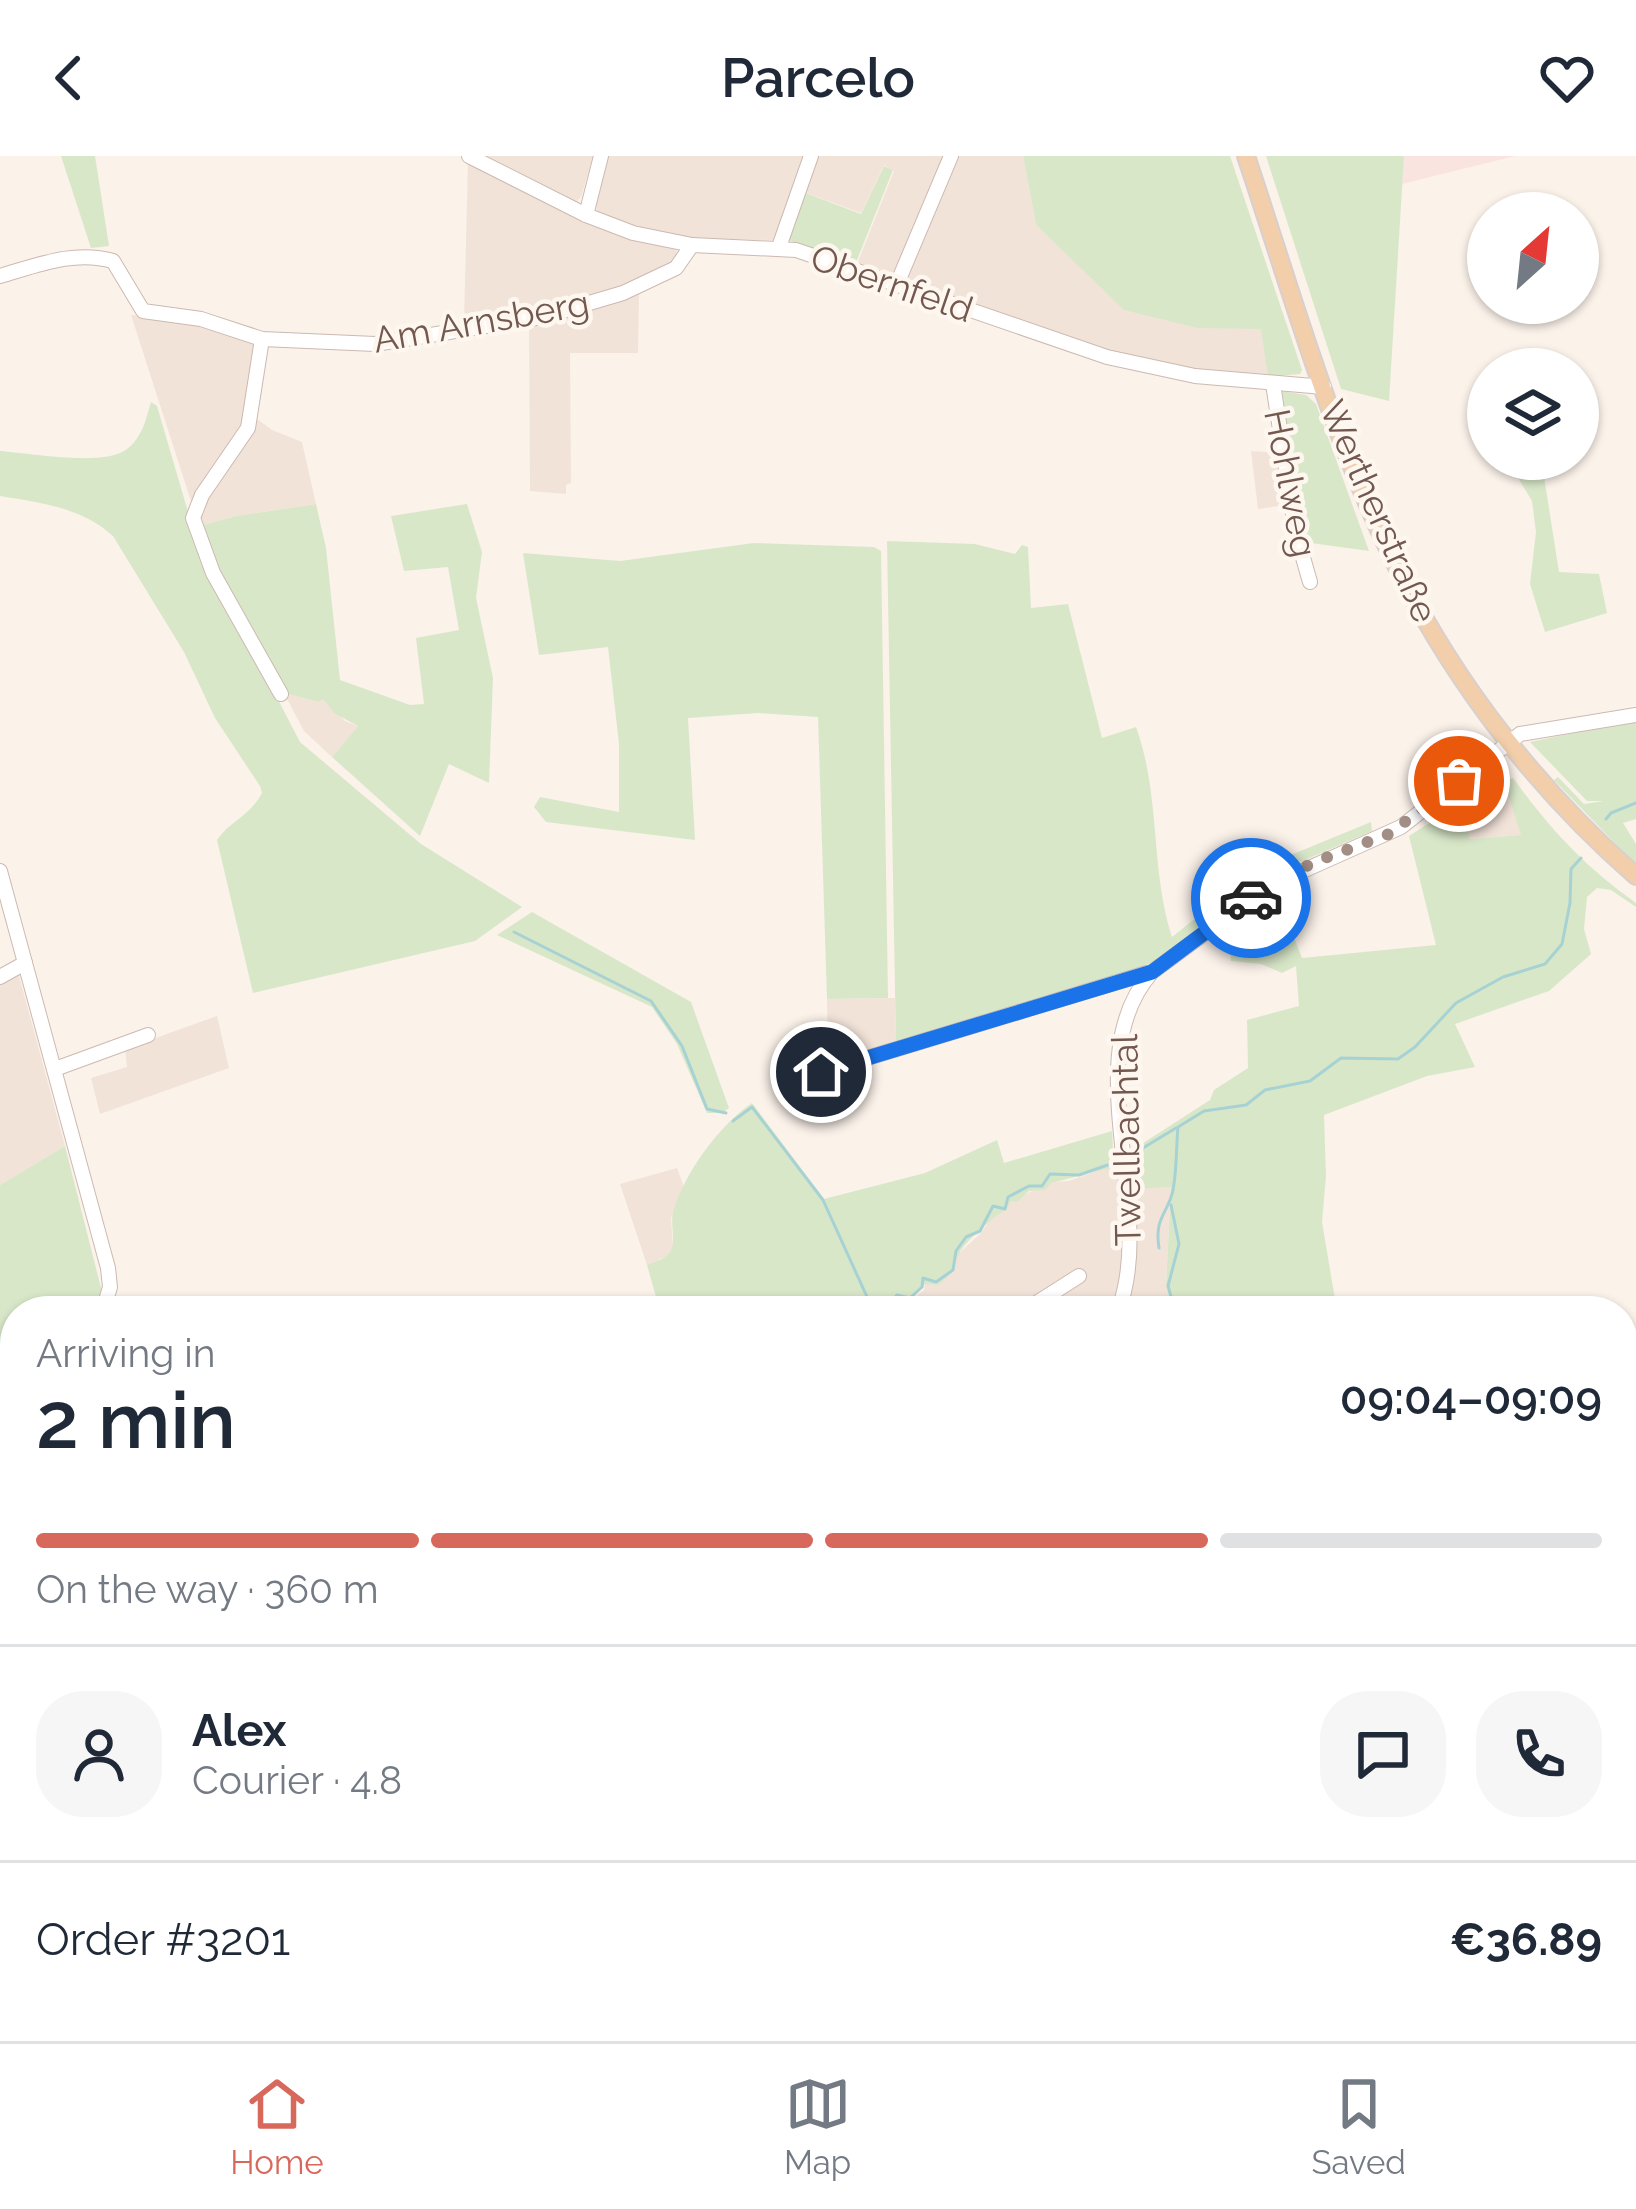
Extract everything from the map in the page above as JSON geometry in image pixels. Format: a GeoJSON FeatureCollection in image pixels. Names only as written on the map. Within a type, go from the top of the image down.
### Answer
{"type":"FeatureCollection","features":[{"type":"Feature","properties":{"kind":"main road","name":"Wertherstraße"},"geometry":{"type":"LineString","coordinates":[[1246,156],[1324,387],[1367,502],[1402,578],[1448,657],[1509,742],[1568,811],[1636,875]]}},
{"type":"Feature","properties":{"kind":"street","name":"Obernfeld"},"geometry":{"type":"LineString","coordinates":[[469,156],[586,215],[633,233],[692,244],[779,248],[1141,366],[1324,387]]}},
{"type":"Feature","properties":{"kind":"street"},"geometry":{"type":"LineString","coordinates":[[586,215],[601,156]]}},
{"type":"Feature","properties":{"kind":"street"},"geometry":{"type":"LineString","coordinates":[[779,248],[811,156]]}},
{"type":"Feature","properties":{"kind":"street"},"geometry":{"type":"LineString","coordinates":[[897,284],[951,156]]}},
{"type":"Feature","properties":{"kind":"street","name":"Am Arnsberg"},"geometry":{"type":"LineString","coordinates":[[0,276],[56,260],[96,256],[113,261],[143,311],[201,319],[262,339],[375,344],[542,317],[653,282],[676,268],[692,244]]}},
{"type":"Feature","properties":{"kind":"street"},"geometry":{"type":"LineString","coordinates":[[262,339],[248,428],[202,495],[194,518],[213,573],[281,694]]}},
{"type":"Feature","properties":{"kind":"street","name":"Hohlweg"},"geometry":{"type":"LineString","coordinates":[[1273,384],[1296,533],[1310,582]]}},
{"type":"Feature","properties":{"kind":"street"},"geometry":{"type":"LineString","coordinates":[[1509,742],[1532,730],[1636,715]]}},
{"type":"Feature","properties":{"kind":"street","name":"Twellbachtal"},"geometry":{"type":"LineString","coordinates":[[1122,1296],[1128,1270],[1119,1036],[1130,1002],[1152,972],[1280,880],[1401,827],[1509,742]]}},
{"type":"Feature","properties":{"kind":"street"},"geometry":{"type":"LineString","coordinates":[[0,871],[108,1268],[107,1296]]}},
{"type":"Feature","properties":{"kind":"street"},"geometry":{"type":"LineString","coordinates":[[0,977],[25,963]]}},
{"type":"Feature","properties":{"kind":"street"},"geometry":{"type":"LineString","coordinates":[[821,1072],[1152,972]]}},
{"type":"Feature","properties":{"kind":"street"},"geometry":{"type":"LineString","coordinates":[[55,1070],[148,1035]]}},
{"type":"Feature","properties":{"kind":"street"},"geometry":{"type":"LineString","coordinates":[[1048,1296],[1079,1276]]}},
{"type":"Feature","properties":{"kind":"shaded area"},"geometry":{"type":"Polygon","coordinates":[[[474,156],[593,156],[575,203],[474,156]]]}},
{"type":"Feature","properties":{"kind":"shaded area"},"geometry":{"type":"Polygon","coordinates":[[[606,156],[1023,156],[1036,225],[1124,309],[1197,328],[1262,328],[1268,377],[1195,370],[1109,351],[857,264],[894,171],[884,165],[861,213],[793,188],[773,240],[689,239],[605,218],[597,211],[595,200],[606,156]]]}},
{"type":"Feature","properties":{"kind":"shaded area"},"geometry":{"type":"Polygon","coordinates":[[[1404,156],[1515,156],[1402,184],[1404,156]]]}},
{"type":"Feature","properties":{"kind":"shaded area"},"geometry":{"type":"Polygon","coordinates":[[[468,161],[634,240],[676,250],[678,256],[650,278],[544,313],[464,322],[468,161]]]}},
{"type":"Feature","properties":{"kind":"shaded area"},"geometry":{"type":"Polygon","coordinates":[[[639,293],[638,353],[570,353],[571,483],[566,485],[566,494],[530,491],[529,323],[639,293]]]}},
{"type":"Feature","properties":{"kind":"shaded area"},"geometry":{"type":"Polygon","coordinates":[[[131,315],[200,321],[269,347],[257,419],[302,442],[316,504],[199,526],[131,315]]]}},
{"type":"Feature","properties":{"kind":"shaded area"},"geometry":{"type":"Polygon","coordinates":[[[1251,451],[1279,453],[1286,505],[1258,509],[1251,451]]]}},
{"type":"Feature","properties":{"kind":"shaded area"},"geometry":{"type":"Polygon","coordinates":[[[284,693],[319,702],[323,698],[345,721],[358,726],[332,757],[304,731],[284,693]]]}},
{"type":"Feature","properties":{"kind":"shaded area"},"geometry":{"type":"Polygon","coordinates":[[[1504,781],[1522,835],[1470,839],[1462,803],[1504,781]]]}},
{"type":"Feature","properties":{"kind":"shaded area"},"geometry":{"type":"Polygon","coordinates":[[[15,961],[65,1146],[0,1185],[0,972],[15,961]]]}},
{"type":"Feature","properties":{"kind":"shaded area"},"geometry":{"type":"Polygon","coordinates":[[[895,998],[896,1045],[828,1067],[827,999],[895,998]]]}},
{"type":"Feature","properties":{"kind":"shaded area"},"geometry":{"type":"Polygon","coordinates":[[[217,1016],[229,1068],[100,1114],[91,1078],[127,1067],[125,1049],[217,1016]]]}},
{"type":"Feature","properties":{"kind":"shaded area"},"geometry":{"type":"Polygon","coordinates":[[[1131,1159],[1134,1189],[1171,1186],[1169,1296],[916,1296],[981,1233],[993,1214],[1051,1182],[1069,1181],[1131,1159]]]}},
{"type":"Feature","properties":{"kind":"shaded area"},"geometry":{"type":"Polygon","coordinates":[[[677,1168],[684,1187],[671,1218],[673,1247],[667,1256],[647,1265],[620,1184],[677,1168]]]}},
{"type":"Feature","properties":{"kind":"green space"},"geometry":{"type":"Polygon","coordinates":[[[61,156],[95,156],[109,246],[91,248],[61,156]]]}},
{"type":"Feature","properties":{"kind":"green space"},"geometry":{"type":"Polygon","coordinates":[[[1023,156],[1230,156],[1300,374],[1268,377],[1261,329],[1197,328],[1124,310],[1036,225],[1023,156]]]}},
{"type":"Feature","properties":{"kind":"green space"},"geometry":{"type":"Polygon","coordinates":[[[1266,156],[1404,156],[1389,401],[1341,389],[1266,156]]]}},
{"type":"Feature","properties":{"kind":"green space"},"geometry":{"type":"Polygon","coordinates":[[[884,166],[893,170],[855,265],[788,240],[803,192],[861,214],[884,166]]]}},
{"type":"Feature","properties":{"kind":"green space"},"geometry":{"type":"Polygon","coordinates":[[[1282,391],[1306,395],[1316,404],[1369,551],[1304,542],[1282,391]]]}},
{"type":"Feature","properties":{"kind":"green space"},"geometry":{"type":"Polygon","coordinates":[[[151,402],[157,406],[198,546],[300,742],[421,844],[522,907],[475,941],[253,993],[217,840],[257,801],[260,786],[215,718],[184,652],[113,536],[74,512],[0,496],[0,451],[82,458],[113,455],[135,442],[151,402]]]}},
{"type":"Feature","properties":{"kind":"green space"},"geometry":{"type":"Polygon","coordinates":[[[1519,480],[1545,480],[1559,572],[1599,574],[1607,613],[1545,632],[1530,584],[1536,532],[1532,501],[1519,480]]]}},
{"type":"Feature","properties":{"kind":"green space"},"geometry":{"type":"Polygon","coordinates":[[[316,504],[326,548],[340,680],[410,705],[424,704],[416,638],[459,630],[448,567],[404,571],[391,516],[467,504],[482,552],[476,598],[493,678],[489,783],[449,764],[420,836],[332,757],[358,726],[334,713],[323,699],[284,693],[233,604],[199,526],[316,504]]]}},
{"type":"Feature","properties":{"kind":"green space"},"geometry":{"type":"Polygon","coordinates":[[[887,541],[975,544],[1015,554],[1022,545],[1028,547],[1031,608],[1068,604],[1102,738],[1136,727],[1149,779],[1172,937],[1281,859],[1371,822],[1372,831],[1284,869],[1153,962],[1133,971],[896,1045],[887,541]]]}},
{"type":"Feature","properties":{"kind":"green space"},"geometry":{"type":"Polygon","coordinates":[[[754,543],[881,551],[888,998],[827,999],[818,717],[758,713],[688,718],[695,840],[546,822],[534,807],[540,797],[619,812],[619,744],[608,647],[539,655],[523,553],[620,561],[754,543]]]}},
{"type":"Feature","properties":{"kind":"green space"},"geometry":{"type":"Polygon","coordinates":[[[1636,720],[1636,819],[1623,823],[1636,844],[1636,865],[1554,780],[1558,777],[1584,804],[1604,801],[1587,801],[1530,742],[1636,720]]]}},
{"type":"Feature","properties":{"kind":"green space"},"geometry":{"type":"Polygon","coordinates":[[[1513,778],[1569,846],[1636,907],[1611,890],[1597,888],[1587,897],[1584,929],[1591,954],[1549,991],[1455,1024],[1475,1067],[1427,1076],[1324,1115],[1322,1222],[1334,1296],[1169,1296],[1171,1187],[1133,1189],[1134,1149],[1210,1100],[1214,1090],[1248,1068],[1247,1020],[1299,1006],[1296,966],[1282,973],[1261,964],[1231,961],[1228,929],[1279,899],[1302,958],[1436,945],[1409,836],[1462,802],[1470,839],[1521,835],[1504,781],[1513,778]]]}},
{"type":"Feature","properties":{"kind":"green space"},"geometry":{"type":"Polygon","coordinates":[[[532,912],[691,1002],[729,1108],[707,1113],[677,1044],[652,1007],[497,935],[532,912]]]}},
{"type":"Feature","properties":{"kind":"green space"},"geometry":{"type":"Polygon","coordinates":[[[752,1103],[824,1199],[925,1173],[997,1140],[1004,1163],[1112,1131],[1114,1167],[1051,1183],[1045,1190],[1029,1191],[1017,1202],[1011,1201],[964,1247],[944,1280],[938,1285],[925,1284],[914,1296],[656,1296],[647,1265],[671,1250],[678,1197],[727,1124],[752,1103]]]}},
{"type":"Feature","properties":{"kind":"green space"},"geometry":{"type":"Polygon","coordinates":[[[65,1146],[101,1296],[0,1296],[0,1185],[65,1146]]]}},
{"type":"Feature","properties":{"kind":"waterway"},"geometry":{"type":"LineString","coordinates":[[1606,819],[1636,803]]}},
{"type":"Feature","properties":{"kind":"waterway"},"geometry":{"type":"LineString","coordinates":[[1159,1248],[1160,1222],[1174,1182],[1178,1127],[1204,1111],[1246,1105],[1265,1090],[1310,1081],[1341,1058],[1398,1059],[1456,1003],[1503,977],[1545,964],[1562,944],[1571,869],[1581,858]]}},
{"type":"Feature","properties":{"kind":"waterway"},"geometry":{"type":"LineString","coordinates":[[514,932],[651,1001],[682,1046],[707,1109],[726,1113]]}},
{"type":"Feature","properties":{"kind":"waterway"},"geometry":{"type":"LineString","coordinates":[[733,1121],[752,1107],[823,1200],[867,1296]]}},
{"type":"Feature","properties":{"kind":"waterway"},"geometry":{"type":"LineString","coordinates":[[1128,1157],[1176,1128]]}},
{"type":"Feature","properties":{"kind":"waterway"},"geometry":{"type":"LineString","coordinates":[[912,1296],[922,1287],[923,1278],[936,1282],[953,1270],[956,1251],[966,1237],[980,1231],[993,1206],[1005,1209],[1008,1197],[1029,1186],[1042,1186],[1050,1174],[1079,1175],[1119,1161]]}},
{"type":"Feature","properties":{"kind":"waterway"},"geometry":{"type":"LineString","coordinates":[[1171,1205],[1179,1244],[1168,1286],[1171,1296]]}},
{"type":"Feature","properties":{"kind":"waterway"},"geometry":{"type":"LineString","coordinates":[[896,1296],[901,1296]]}},
{"type":"Feature","properties":{"kind":"way so far"},"geometry":{"type":"LineString","coordinates":[[1251,898],[1312,863],[1389,834],[1459,781]]}},
{"type":"Feature","properties":{"kind":"route"},"geometry":{"type":"LineString","coordinates":[[821,1072],[1152,972],[1251,898]]}}]}
